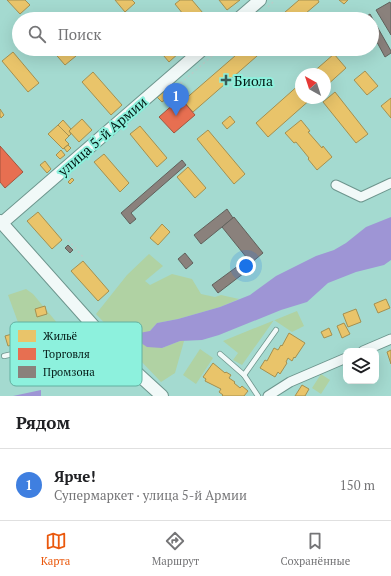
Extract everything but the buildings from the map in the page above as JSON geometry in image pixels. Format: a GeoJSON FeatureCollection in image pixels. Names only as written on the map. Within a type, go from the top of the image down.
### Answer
{"type":"FeatureCollection","features":[{"type":"Feature","properties":{"kind":"main road"},"geometry":{"type":"LineString","coordinates":[[246,12],[260,0]]}},
{"type":"Feature","properties":{"kind":"main road","name":"улица 5-й Армии"},"geometry":{"type":"LineString","coordinates":[[1,223],[195,56]]}},
{"type":"Feature","properties":{"kind":"main road"},"geometry":{"type":"LineString","coordinates":[[1,223],[91,322]]}},
{"type":"Feature","properties":{"kind":"main road"},"geometry":{"type":"LineString","coordinates":[[142,377],[162,396]]}},
{"type":"Feature","properties":{"kind":"street"},"geometry":{"type":"LineString","coordinates":[[336,185],[361,197],[391,183]]}},
{"type":"Feature","properties":{"kind":"street"},"geometry":{"type":"LineString","coordinates":[[370,348],[391,339]]}},
{"type":"Feature","properties":{"kind":"street"},"geometry":{"type":"LineString","coordinates":[[268,396],[290,382],[343,359]]}},
{"type":"Feature","properties":{"kind":"lane"},"geometry":{"type":"LineString","coordinates":[[244,375],[276,330]]}},
{"type":"Feature","properties":{"kind":"lane"},"geometry":{"type":"LineString","coordinates":[[220,354],[244,375],[258,396]]}},
{"type":"Feature","properties":{"kind":"lane"},"geometry":{"type":"LineString","coordinates":[[4,356],[10,355]]}},
{"type":"Feature","properties":{"kind":"path"},"geometry":{"type":"LineString","coordinates":[[173,90],[212,56]]}},
{"type":"Feature","properties":{"kind":"path"},"geometry":{"type":"LineString","coordinates":[[68,240],[84,258]]}},
{"type":"Feature","properties":{"kind":"green space"},"geometry":{"type":"Polygon","coordinates":[[[149,254],[163,266],[145,281],[150,285],[172,274],[192,279],[201,294],[215,297],[221,295],[239,299],[220,307],[178,319],[157,323],[150,331],[162,348],[180,341],[184,341],[175,373],[161,382],[142,362],[142,322],[104,322],[96,314],[127,275],[149,254]]]}},
{"type":"Feature","properties":{"kind":"green space"},"geometry":{"type":"Polygon","coordinates":[[[26,289],[33,294],[56,322],[18,322],[8,295],[26,289]]]}},
{"type":"Feature","properties":{"kind":"green space"},"geometry":{"type":"Polygon","coordinates":[[[297,311],[304,326],[292,332],[274,320],[297,311]]]}},
{"type":"Feature","properties":{"kind":"green space"},"geometry":{"type":"Polygon","coordinates":[[[274,320],[242,365],[233,360],[238,353],[223,341],[274,320]]]}},
{"type":"Feature","properties":{"kind":"green space"},"geometry":{"type":"Polygon","coordinates":[[[200,349],[213,358],[196,384],[183,375],[200,349]]]}},
{"type":"Feature","properties":{"kind":"green space"},"geometry":{"type":"Polygon","coordinates":[[[321,374],[330,380],[321,394],[312,388],[321,374]]]}},
{"type":"Feature","properties":{"kind":"shaded area"},"geometry":{"type":"Polygon","coordinates":[[[391,217],[391,260],[384,265],[356,272],[328,283],[307,302],[281,310],[219,335],[202,340],[180,341],[162,348],[147,347],[142,344],[142,332],[150,331],[157,323],[178,319],[220,307],[250,295],[276,276],[316,256],[334,250],[346,243],[366,227],[391,217]]]}},
{"type":"Feature","properties":{"kind":"shaded area"},"geometry":{"type":"Polygon","coordinates":[[[41,390],[41,396],[13,396],[41,390]]]}},
{"type":"Feature","properties":{"kind":"place","name":"Биола"},"geometry":{"type":"Point","coordinates":[226,80]}},
{"type":"Feature","properties":{"kind":"place","name":"Ярче!"},"geometry":{"type":"Point","coordinates":[176,116]}}]}
